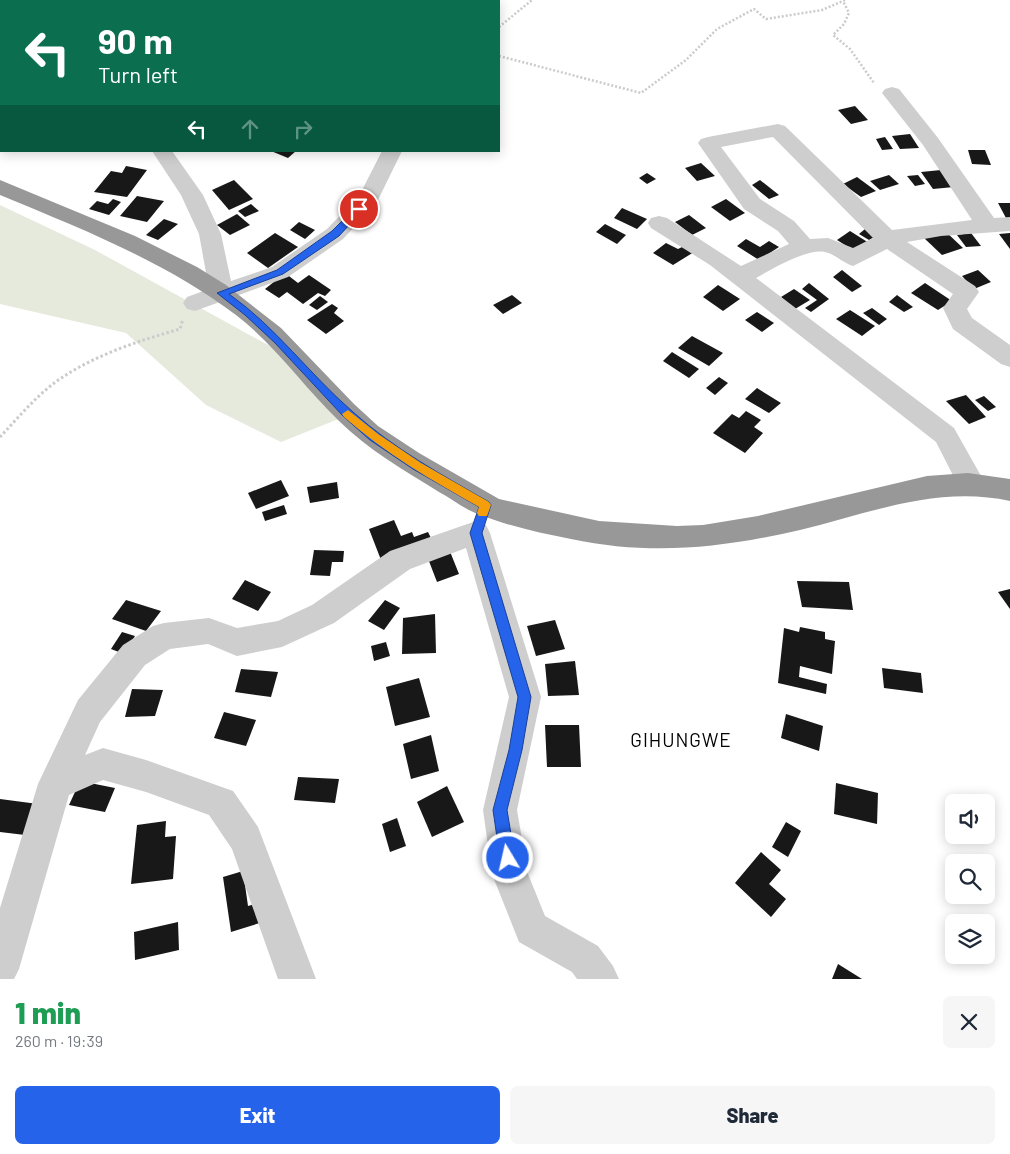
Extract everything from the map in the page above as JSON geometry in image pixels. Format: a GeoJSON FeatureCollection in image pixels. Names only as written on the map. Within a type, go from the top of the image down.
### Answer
{"type":"FeatureCollection","features":[{"type":"Feature","properties":{"kind":"highway"},"geometry":{"type":"LineString","coordinates":[[0,187],[166,260],[222,293],[248,312],[278,340],[347,413],[374,437],[417,466],[481,519],[524,517],[622,537],[674,538],[727,533],[843,508],[902,490],[971,483],[1010,490]]}},
{"type":"Feature","properties":{"kind":"street"},"geometry":{"type":"LineString","coordinates":[[892,93],[931,142],[987,225]]}},
{"type":"Feature","properties":{"kind":"street"},"geometry":{"type":"LineString","coordinates":[[805,248],[786,226],[752,204],[708,143],[778,130],[822,176],[888,239],[967,292],[955,308],[962,323],[1010,358]]}},
{"type":"Feature","properties":{"kind":"street"},"geometry":{"type":"LineString","coordinates":[[163,152],[192,194],[210,234],[222,293]]}},
{"type":"Feature","properties":{"kind":"street"},"geometry":{"type":"LineString","coordinates":[[194,303],[280,272],[336,234],[368,199],[392,152]]}},
{"type":"Feature","properties":{"kind":"street"},"geometry":{"type":"LineString","coordinates":[[659,223],[718,260],[945,435],[971,483]]}},
{"type":"Feature","properties":{"kind":"street"},"geometry":{"type":"LineString","coordinates":[[740,277],[761,264],[805,248],[828,245],[853,258],[888,239],[941,229],[1010,224]]}},
{"type":"Feature","properties":{"kind":"street"},"geometry":{"type":"LineString","coordinates":[[0,970],[54,784],[89,711],[134,655],[164,636],[209,631],[237,642],[282,634],[323,614],[400,560],[481,519],[525,697],[516,750],[500,810],[510,874],[532,929],[585,959],[600,979]]}},
{"type":"Feature","properties":{"kind":"street"},"geometry":{"type":"LineString","coordinates":[[54,784],[103,764],[146,776],[221,803],[246,839],[297,979]]}},
{"type":"Feature","properties":{"kind":"path"},"geometry":{"type":"LineString","coordinates":[[500,25],[532,0]]}},
{"type":"Feature","properties":{"kind":"path"},"geometry":{"type":"LineString","coordinates":[[500,56],[522,64],[607,82],[641,93],[686,60],[717,29],[754,9],[766,19],[822,10],[844,1],[849,12],[844,24],[833,35],[850,49],[872,82],[892,93]]}},
{"type":"Feature","properties":{"kind":"path"},"geometry":{"type":"LineString","coordinates":[[0,437],[56,382],[116,350],[180,329],[185,312],[194,303]]}},
{"type":"Feature","properties":{"kind":"shaded area"},"geometry":{"type":"Polygon","coordinates":[[[0,205],[95,250],[279,351],[341,418],[281,442],[206,405],[126,333],[0,304],[0,205]]]}},
{"type":"Feature","properties":{"kind":"building"},"geometry":{"type":"Polygon","coordinates":[[[855,106],[868,120],[851,124],[838,110],[855,106]]]}},
{"type":"Feature","properties":{"kind":"building"},"geometry":{"type":"Polygon","coordinates":[[[910,134],[919,148],[900,149],[892,136],[910,134]]]}},
{"type":"Feature","properties":{"kind":"building"},"geometry":{"type":"Polygon","coordinates":[[[885,137],[893,149],[882,150],[876,139],[885,137]]]}},
{"type":"Feature","properties":{"kind":"building"},"geometry":{"type":"Polygon","coordinates":[[[968,150],[985,150],[991,165],[972,164],[968,150]]]}},
{"type":"Feature","properties":{"kind":"building"},"geometry":{"type":"Polygon","coordinates":[[[273,152],[295,152],[288,158],[273,152]]]}},
{"type":"Feature","properties":{"kind":"building"},"geometry":{"type":"Polygon","coordinates":[[[701,163],[715,176],[697,181],[685,168],[701,163]]]}},
{"type":"Feature","properties":{"kind":"building"},"geometry":{"type":"Polygon","coordinates":[[[126,166],[147,170],[127,197],[94,192],[111,171],[122,173],[126,166]]]}},
{"type":"Feature","properties":{"kind":"building"},"geometry":{"type":"Polygon","coordinates":[[[941,170],[954,187],[933,189],[921,172],[941,170]]]}},
{"type":"Feature","properties":{"kind":"building"},"geometry":{"type":"Polygon","coordinates":[[[647,173],[656,179],[647,184],[639,178],[647,173]]]}},
{"type":"Feature","properties":{"kind":"building"},"geometry":{"type":"Polygon","coordinates":[[[889,175],[899,184],[880,190],[870,181],[889,175]]]}},
{"type":"Feature","properties":{"kind":"building"},"geometry":{"type":"Polygon","coordinates":[[[918,175],[925,184],[915,186],[907,176],[918,175]]]}},
{"type":"Feature","properties":{"kind":"building"},"geometry":{"type":"Polygon","coordinates":[[[857,177],[876,191],[861,197],[843,184],[857,177]]]}},
{"type":"Feature","properties":{"kind":"building"},"geometry":{"type":"Polygon","coordinates":[[[234,180],[253,199],[229,210],[212,190],[234,180]]]}},
{"type":"Feature","properties":{"kind":"building"},"geometry":{"type":"Polygon","coordinates":[[[760,180],[779,195],[769,199],[752,185],[760,180]]]}},
{"type":"Feature","properties":{"kind":"building"},"geometry":{"type":"Polygon","coordinates":[[[137,196],[164,201],[147,222],[120,216],[137,196]]]}},
{"type":"Feature","properties":{"kind":"building"},"geometry":{"type":"Polygon","coordinates":[[[113,199],[121,202],[109,215],[89,209],[97,201],[108,204],[113,199]]]}},
{"type":"Feature","properties":{"kind":"building"},"geometry":{"type":"Polygon","coordinates":[[[726,199],[745,213],[730,221],[711,207],[726,199]]]}},
{"type":"Feature","properties":{"kind":"building"},"geometry":{"type":"Polygon","coordinates":[[[998,203],[1010,203],[1010,218],[1006,218],[998,203]]]}},
{"type":"Feature","properties":{"kind":"building"},"geometry":{"type":"Polygon","coordinates":[[[251,204],[259,211],[245,217],[238,211],[251,204]]]}},
{"type":"Feature","properties":{"kind":"building"},"geometry":{"type":"Polygon","coordinates":[[[622,208],[647,219],[637,229],[614,218],[622,208]]]}},
{"type":"Feature","properties":{"kind":"building"},"geometry":{"type":"Polygon","coordinates":[[[237,214],[250,225],[230,235],[217,225],[237,214]]]}},
{"type":"Feature","properties":{"kind":"building"},"geometry":{"type":"Polygon","coordinates":[[[689,215],[706,228],[692,235],[675,222],[689,215]]]}},
{"type":"Feature","properties":{"kind":"building"},"geometry":{"type":"Polygon","coordinates":[[[164,219],[178,224],[158,240],[146,235],[164,219]]]}},
{"type":"Feature","properties":{"kind":"building"},"geometry":{"type":"Polygon","coordinates":[[[299,222],[315,230],[305,239],[290,230],[299,222]]]}},
{"type":"Feature","properties":{"kind":"building"},"geometry":{"type":"Polygon","coordinates":[[[605,224],[626,235],[617,244],[596,232],[605,224]]]}},
{"type":"Feature","properties":{"kind":"building"},"geometry":{"type":"Polygon","coordinates":[[[865,229],[876,236],[869,240],[859,234],[865,229]]]}},
{"type":"Feature","properties":{"kind":"building"},"geometry":{"type":"Polygon","coordinates":[[[850,231],[869,243],[856,252],[837,240],[850,231]]]}},
{"type":"Feature","properties":{"kind":"building"},"geometry":{"type":"Polygon","coordinates":[[[945,231],[963,248],[942,255],[924,238],[945,231]]]}},
{"type":"Feature","properties":{"kind":"building"},"geometry":{"type":"Polygon","coordinates":[[[275,233],[298,247],[268,268],[247,253],[275,233]]]}},
{"type":"Feature","properties":{"kind":"building"},"geometry":{"type":"Polygon","coordinates":[[[971,233],[981,246],[966,247],[957,235],[971,233]]]}},
{"type":"Feature","properties":{"kind":"building"},"geometry":{"type":"Polygon","coordinates":[[[1010,233],[1010,249],[999,234],[1010,233]]]}},
{"type":"Feature","properties":{"kind":"building"},"geometry":{"type":"Polygon","coordinates":[[[746,239],[760,247],[769,241],[779,247],[759,260],[737,246],[746,239]]]}},
{"type":"Feature","properties":{"kind":"building"},"geometry":{"type":"Polygon","coordinates":[[[666,243],[678,249],[684,246],[694,252],[673,265],[653,253],[666,243]]]}},
{"type":"Feature","properties":{"kind":"building"},"geometry":{"type":"Polygon","coordinates":[[[842,270],[862,286],[852,292],[833,277],[842,270]]]}},
{"type":"Feature","properties":{"kind":"building"},"geometry":{"type":"Polygon","coordinates":[[[978,270],[991,282],[974,289],[962,276],[978,270]]]}},
{"type":"Feature","properties":{"kind":"building"},"geometry":{"type":"Polygon","coordinates":[[[285,273],[298,283],[309,275],[331,290],[325,296],[318,293],[303,304],[287,292],[279,298],[265,289],[285,273]]]}},
{"type":"Feature","properties":{"kind":"building"},"geometry":{"type":"Polygon","coordinates":[[[809,283],[829,299],[811,312],[805,308],[817,300],[802,289],[809,283]]]}},
{"type":"Feature","properties":{"kind":"building"},"geometry":{"type":"Polygon","coordinates":[[[925,283],[952,301],[938,310],[911,293],[925,283]]]}},
{"type":"Feature","properties":{"kind":"building"},"geometry":{"type":"Polygon","coordinates":[[[718,285],[740,299],[723,311],[703,297],[718,285]]]}},
{"type":"Feature","properties":{"kind":"building"},"geometry":{"type":"Polygon","coordinates":[[[794,289],[810,300],[795,309],[781,297],[794,289]]]}},
{"type":"Feature","properties":{"kind":"building"},"geometry":{"type":"Polygon","coordinates":[[[512,295],[522,303],[503,314],[493,305],[512,295]]]}},
{"type":"Feature","properties":{"kind":"building"},"geometry":{"type":"Polygon","coordinates":[[[897,295],[913,307],[904,312],[889,302],[897,295]]]}},
{"type":"Feature","properties":{"kind":"building"},"geometry":{"type":"Polygon","coordinates":[[[320,296],[328,302],[317,310],[309,305],[320,296]]]}},
{"type":"Feature","properties":{"kind":"building"},"geometry":{"type":"Polygon","coordinates":[[[332,304],[338,308],[334,313],[344,321],[326,334],[307,320],[332,304]]]}},
{"type":"Feature","properties":{"kind":"building"},"geometry":{"type":"Polygon","coordinates":[[[872,308],[887,319],[879,325],[863,313],[872,308]]]}},
{"type":"Feature","properties":{"kind":"building"},"geometry":{"type":"Polygon","coordinates":[[[850,310],[875,326],[862,336],[836,319],[850,310]]]}},
{"type":"Feature","properties":{"kind":"building"},"geometry":{"type":"Polygon","coordinates":[[[757,312],[774,323],[762,332],[745,320],[757,312]]]}},
{"type":"Feature","properties":{"kind":"building"},"geometry":{"type":"Polygon","coordinates":[[[692,336],[723,353],[709,366],[678,348],[692,336]]]}},
{"type":"Feature","properties":{"kind":"building"},"geometry":{"type":"Polygon","coordinates":[[[672,352],[699,369],[689,378],[663,361],[672,352]]]}},
{"type":"Feature","properties":{"kind":"building"},"geometry":{"type":"Polygon","coordinates":[[[719,377],[728,383],[715,395],[706,388],[719,377]]]}},
{"type":"Feature","properties":{"kind":"building"},"geometry":{"type":"Polygon","coordinates":[[[757,388],[781,403],[769,413],[745,399],[757,388]]]}},
{"type":"Feature","properties":{"kind":"building"},"geometry":{"type":"Polygon","coordinates":[[[966,395],[986,417],[969,424],[946,401],[966,395]]]}},
{"type":"Feature","properties":{"kind":"building"},"geometry":{"type":"Polygon","coordinates":[[[984,396],[996,407],[988,411],[975,400],[984,396]]]}},
{"type":"Feature","properties":{"kind":"building"},"geometry":{"type":"Polygon","coordinates":[[[746,411],[761,420],[754,427],[763,433],[745,453],[713,433],[732,414],[739,418],[746,411]]]}},
{"type":"Feature","properties":{"kind":"building"},"geometry":{"type":"Polygon","coordinates":[[[281,480],[289,496],[256,509],[248,493],[281,480]]]}},
{"type":"Feature","properties":{"kind":"building"},"geometry":{"type":"Polygon","coordinates":[[[337,482],[339,498],[310,503],[307,487],[337,482]]]}},
{"type":"Feature","properties":{"kind":"building"},"geometry":{"type":"Polygon","coordinates":[[[284,505],[287,514],[265,521],[262,512],[284,505]]]}},
{"type":"Feature","properties":{"kind":"building"},"geometry":{"type":"Polygon","coordinates":[[[394,520],[401,536],[412,532],[414,537],[428,532],[433,542],[381,560],[369,529],[394,520]]]}},
{"type":"Feature","properties":{"kind":"building"},"geometry":{"type":"Polygon","coordinates":[[[449,549],[459,574],[437,582],[427,556],[449,549]]]}},
{"type":"Feature","properties":{"kind":"building"},"geometry":{"type":"Polygon","coordinates":[[[314,550],[344,551],[343,562],[332,562],[330,576],[310,575],[314,550]]]}},
{"type":"Feature","properties":{"kind":"building"},"geometry":{"type":"Polygon","coordinates":[[[245,580],[271,592],[258,611],[232,599],[245,580]]]}},
{"type":"Feature","properties":{"kind":"building"},"geometry":{"type":"Polygon","coordinates":[[[797,581],[849,582],[853,610],[802,607],[797,581]]]}},
{"type":"Feature","properties":{"kind":"building"},"geometry":{"type":"Polygon","coordinates":[[[1010,589],[1010,609],[998,592],[1010,589]]]}},
{"type":"Feature","properties":{"kind":"building"},"geometry":{"type":"Polygon","coordinates":[[[126,600],[161,611],[146,631],[112,619],[126,600]]]}},
{"type":"Feature","properties":{"kind":"building"},"geometry":{"type":"Polygon","coordinates":[[[385,600],[400,608],[384,630],[368,621],[385,600]]]}},
{"type":"Feature","properties":{"kind":"building"},"geometry":{"type":"Polygon","coordinates":[[[435,614],[436,653],[402,654],[403,618],[435,614]]]}},
{"type":"Feature","properties":{"kind":"building"},"geometry":{"type":"Polygon","coordinates":[[[555,620],[565,649],[536,656],[527,626],[555,620]]]}},
{"type":"Feature","properties":{"kind":"building"},"geometry":{"type":"Polygon","coordinates":[[[800,627],[825,632],[825,639],[835,641],[832,674],[800,666],[799,677],[827,684],[826,694],[778,683],[784,628],[799,632],[800,627]]]}},
{"type":"Feature","properties":{"kind":"building"},"geometry":{"type":"Polygon","coordinates":[[[122,632],[135,636],[124,654],[111,649],[122,632]]]}},
{"type":"Feature","properties":{"kind":"building"},"geometry":{"type":"Polygon","coordinates":[[[386,642],[390,656],[374,661],[371,646],[386,642]]]}},
{"type":"Feature","properties":{"kind":"building"},"geometry":{"type":"Polygon","coordinates":[[[575,661],[579,695],[548,696],[545,664],[575,661]]]}},
{"type":"Feature","properties":{"kind":"building"},"geometry":{"type":"Polygon","coordinates":[[[882,668],[921,673],[923,693],[884,688],[882,668]]]}},
{"type":"Feature","properties":{"kind":"building"},"geometry":{"type":"Polygon","coordinates":[[[241,669],[278,672],[271,697],[235,692],[241,669]]]}},
{"type":"Feature","properties":{"kind":"building"},"geometry":{"type":"Polygon","coordinates":[[[419,678],[430,717],[395,726],[386,687],[419,678]]]}},
{"type":"Feature","properties":{"kind":"building"},"geometry":{"type":"Polygon","coordinates":[[[132,689],[163,690],[155,716],[125,717],[132,689]]]}},
{"type":"Feature","properties":{"kind":"building"},"geometry":{"type":"Polygon","coordinates":[[[224,712],[256,720],[246,746],[214,738],[224,712]]]}},
{"type":"Feature","properties":{"kind":"building"},"geometry":{"type":"Polygon","coordinates":[[[786,714],[823,726],[819,751],[781,738],[786,714]]]}},
{"type":"Feature","properties":{"kind":"building"},"geometry":{"type":"Polygon","coordinates":[[[545,725],[579,725],[581,767],[547,767],[545,725]]]}},
{"type":"Feature","properties":{"kind":"building"},"geometry":{"type":"Polygon","coordinates":[[[431,735],[439,771],[411,779],[403,744],[431,735]]]}},
{"type":"Feature","properties":{"kind":"building"},"geometry":{"type":"Polygon","coordinates":[[[298,777],[339,779],[335,803],[294,800],[298,777]]]}},
{"type":"Feature","properties":{"kind":"building"},"geometry":{"type":"Polygon","coordinates":[[[80,781],[115,788],[105,812],[69,805],[80,781]]]}},
{"type":"Feature","properties":{"kind":"building"},"geometry":{"type":"Polygon","coordinates":[[[836,783],[878,793],[877,824],[834,814],[836,783]]]}},
{"type":"Feature","properties":{"kind":"building"},"geometry":{"type":"Polygon","coordinates":[[[447,786],[464,822],[432,837],[417,802],[447,786]]]}},
{"type":"Feature","properties":{"kind":"building"},"geometry":{"type":"Polygon","coordinates":[[[0,799],[38,804],[25,835],[0,832],[0,799]]]}},
{"type":"Feature","properties":{"kind":"building"},"geometry":{"type":"Polygon","coordinates":[[[397,818],[406,846],[390,852],[382,824],[397,818]]]}},
{"type":"Feature","properties":{"kind":"building"},"geometry":{"type":"Polygon","coordinates":[[[166,821],[165,837],[176,836],[173,879],[131,884],[137,825],[166,821]]]}},
{"type":"Feature","properties":{"kind":"building"},"geometry":{"type":"Polygon","coordinates":[[[786,822],[801,831],[788,857],[772,847],[786,822]]]}},
{"type":"Feature","properties":{"kind":"building"},"geometry":{"type":"Polygon","coordinates":[[[761,852],[781,870],[769,884],[786,899],[771,917],[735,883],[761,852]]]}},
{"type":"Feature","properties":{"kind":"building"},"geometry":{"type":"Polygon","coordinates":[[[243,871],[248,906],[263,902],[266,921],[231,932],[223,877],[243,871]]]}},
{"type":"Feature","properties":{"kind":"building"},"geometry":{"type":"Polygon","coordinates":[[[178,922],[179,950],[135,960],[134,932],[178,922]]]}},
{"type":"Feature","properties":{"kind":"building"},"geometry":{"type":"Polygon","coordinates":[[[838,964],[862,979],[832,979],[838,964]]]}},
{"type":"Feature","properties":{"kind":"slow traffic"},"geometry":{"type":"LineString","coordinates":[[348,414],[374,437],[417,466],[485,505],[483,513]]}},
{"type":"Feature","properties":{"kind":"district","name":"GIHUNGWE"},"geometry":{"type":"Point","coordinates":[681,739]}},
{"type":"Feature","properties":{"kind":"route"},"geometry":{"type":"LineString","coordinates":[[359,209],[336,234],[280,272],[222,293],[248,312],[278,340],[347,413],[374,437],[417,466],[485,505],[476,533],[510,641],[525,697],[516,750],[500,810],[508,858]]}}]}
